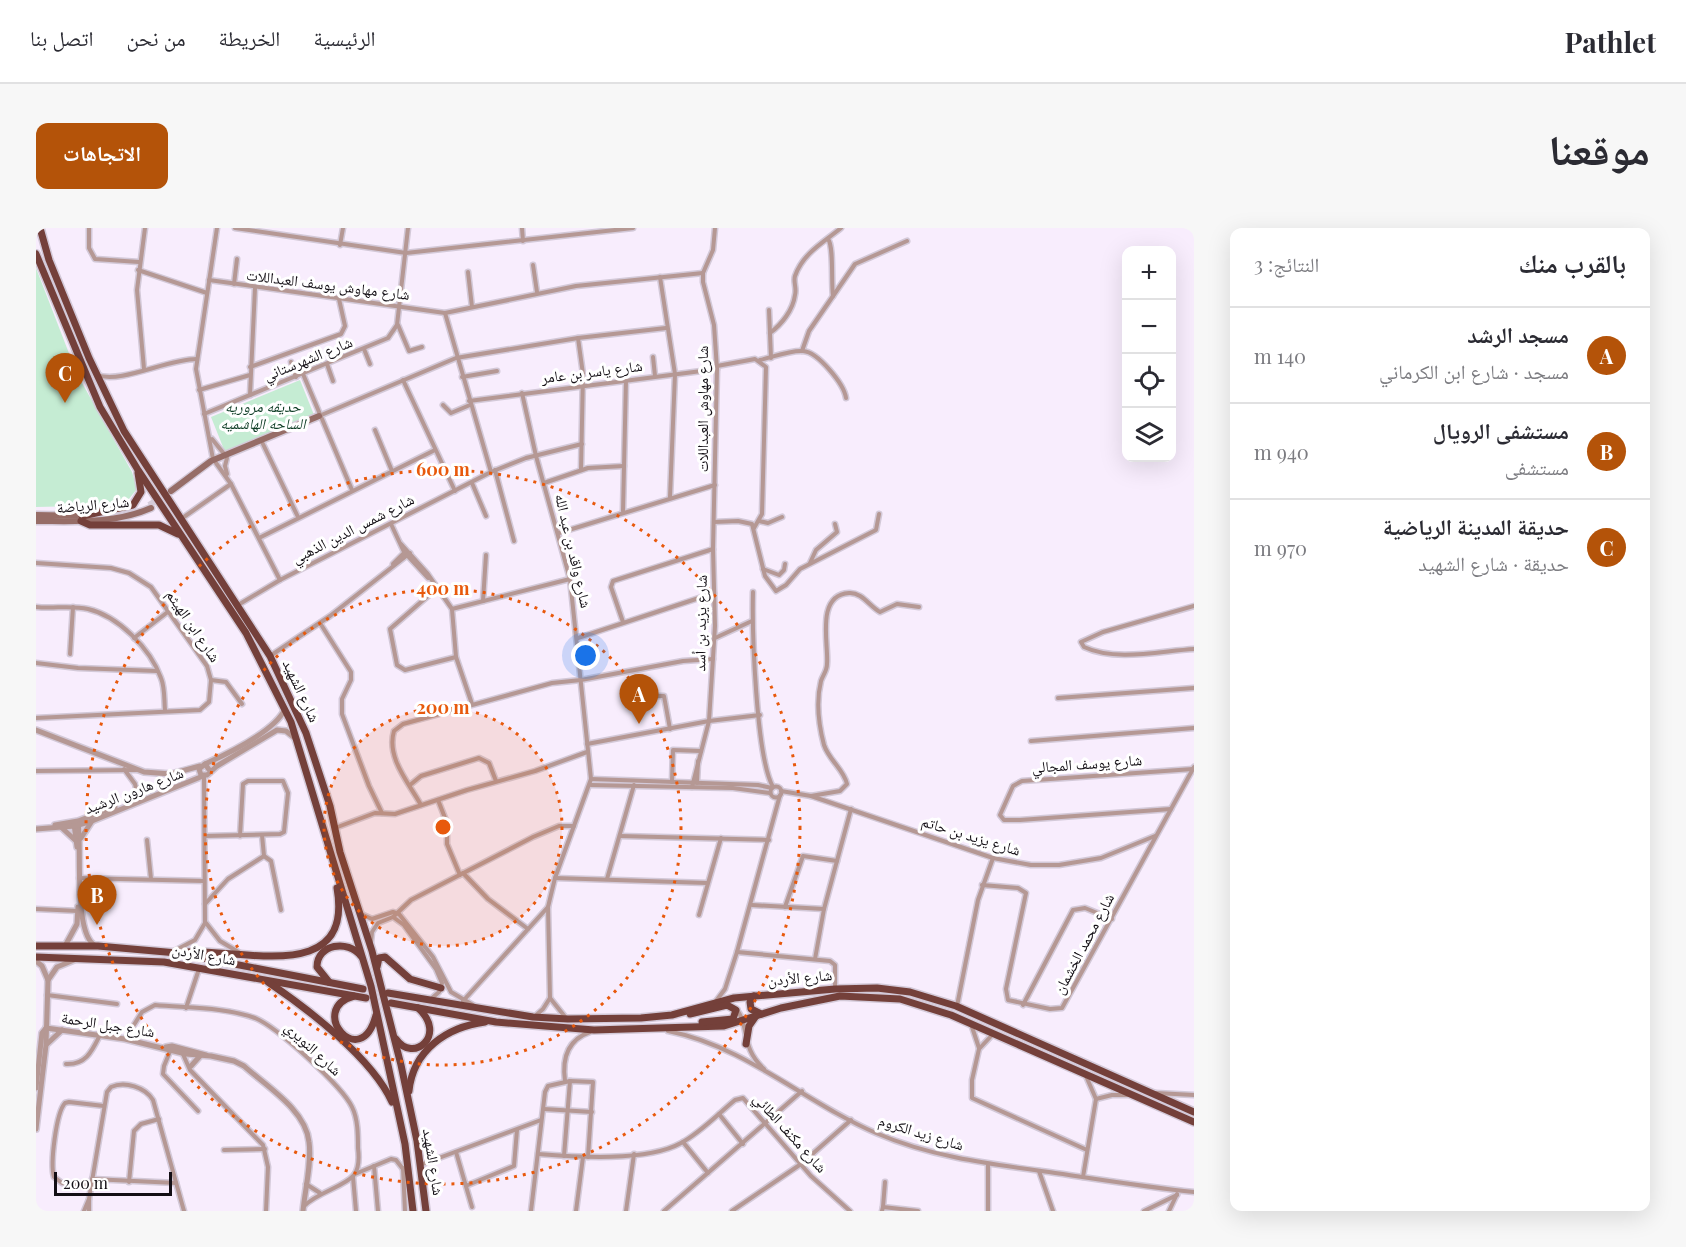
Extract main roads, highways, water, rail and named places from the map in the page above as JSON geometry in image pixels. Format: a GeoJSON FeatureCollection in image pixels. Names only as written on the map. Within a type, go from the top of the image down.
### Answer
{"type":"FeatureCollection","features":[{"type":"Feature","properties":{"kind":"highway","name":"شارع الشهيد"},"geometry":{"type":"LineString","coordinates":[[40,228],[49,260],[96,374],[124,431],[270,656],[306,733],[377,970],[410,1108],[426,1211]]}},
{"type":"Feature","properties":{"kind":"highway","name":"شارع الشهيد"},"geometry":{"type":"LineString","coordinates":[[36,254],[93,393],[138,470],[246,633],[285,709],[364,962],[398,1114],[413,1211]]}},
{"type":"Feature","properties":{"kind":"highway"},"geometry":{"type":"LineString","coordinates":[[81,519],[133,505],[141,492],[138,470]]}},
{"type":"Feature","properties":{"kind":"highway"},"geometry":{"type":"LineString","coordinates":[[81,519],[90,525],[159,525],[182,538]]}},
{"type":"Feature","properties":{"kind":"highway"},"geometry":{"type":"LineString","coordinates":[[173,952],[247,955],[301,954],[318,949],[336,928],[340,910],[332,859]]}},
{"type":"Feature","properties":{"kind":"highway","name":"شارع الأردن"},"geometry":{"type":"LineString","coordinates":[[36,946],[98,946],[173,952],[363,989]]}},
{"type":"Feature","properties":{"kind":"highway"},"geometry":{"type":"LineString","coordinates":[[331,983],[317,968],[319,958],[324,951],[337,946],[349,947],[358,952],[364,962]]}},
{"type":"Feature","properties":{"kind":"highway","name":"شارع الأردن"},"geometry":{"type":"LineString","coordinates":[[36,957],[128,959],[199,967],[366,998]]}},
{"type":"Feature","properties":{"kind":"highway"},"geometry":{"type":"LineString","coordinates":[[377,970],[377,961],[385,957],[410,979],[444,987]]}},
{"type":"Feature","properties":{"kind":"highway"},"geometry":{"type":"LineString","coordinates":[[266,981],[305,1008],[364,1063],[384,1085],[398,1114]]}},
{"type":"Feature","properties":{"kind":"highway","name":"شارع الأردن"},"geometry":{"type":"LineString","coordinates":[[388,993],[533,1017],[568,1019],[641,1018],[672,1015],[716,1001],[734,998],[835,989],[877,988],[910,992],[956,1006],[1194,1112]]}},
{"type":"Feature","properties":{"kind":"highway"},"geometry":{"type":"LineString","coordinates":[[355,996],[344,1000],[336,1010],[336,1026],[343,1035],[355,1039],[365,1036],[373,1026],[376,1012]]}},
{"type":"Feature","properties":{"kind":"highway"},"geometry":{"type":"LineString","coordinates":[[746,1044],[749,1026],[758,1015],[751,1009],[750,1002],[754,996]]}},
{"type":"Feature","properties":{"kind":"highway","name":"شارع الأردن"},"geometry":{"type":"LineString","coordinates":[[391,1003],[493,1021],[594,1030],[724,1026],[758,1015],[829,998],[868,996],[914,1002],[971,1023],[1194,1122]]}},
{"type":"Feature","properties":{"kind":"highway"},"geometry":{"type":"LineString","coordinates":[[672,1015],[687,1015],[723,1006],[735,1007],[737,1014],[733,1019],[674,1026]]}},
{"type":"Feature","properties":{"kind":"highway"},"geometry":{"type":"LineString","coordinates":[[390,1025],[396,1040],[402,1046],[412,1048],[422,1046],[430,1036],[431,1026],[418,1008]]}},
{"type":"Feature","properties":{"kind":"highway"},"geometry":{"type":"LineString","coordinates":[[410,1108],[409,1089],[413,1071],[417,1062],[434,1043],[461,1026],[493,1021]]}},
{"type":"Feature","properties":{"kind":"main road"},"geometry":{"type":"LineString","coordinates":[[172,492],[215,461],[226,456],[319,416],[262,442],[226,456]]}},
{"type":"Feature","properties":{"kind":"main road","name":"شارع الرياضة"},"geometry":{"type":"LineString","coordinates":[[36,521],[122,518],[150,506]]}},
{"type":"Feature","properties":{"kind":"main road","name":"شارع الرياضة"},"geometry":{"type":"LineString","coordinates":[[36,515],[81,519]]}},
{"type":"Feature","properties":{"kind":"tunnel"},"geometry":{"type":"LineString","coordinates":[[149,505],[171,491]]}},
{"type":"Feature","properties":{"kind":"place","name":"حديقة المدينة الرياضية"},"geometry":{"type":"Point","coordinates":[65,403]}},
{"type":"Feature","properties":{"kind":"place","name":"مسجد الرشد"},"geometry":{"type":"Point","coordinates":[639,724]}},
{"type":"Feature","properties":{"kind":"place","name":"مستشفى الرويال"},"geometry":{"type":"Point","coordinates":[97,925]}},
{"type":"Feature","properties":{"kind":"park label","name":"حديقه مروريه الساحه الهاشميه"},"geometry":{"type":"Point","coordinates":[263,416]}}]}
